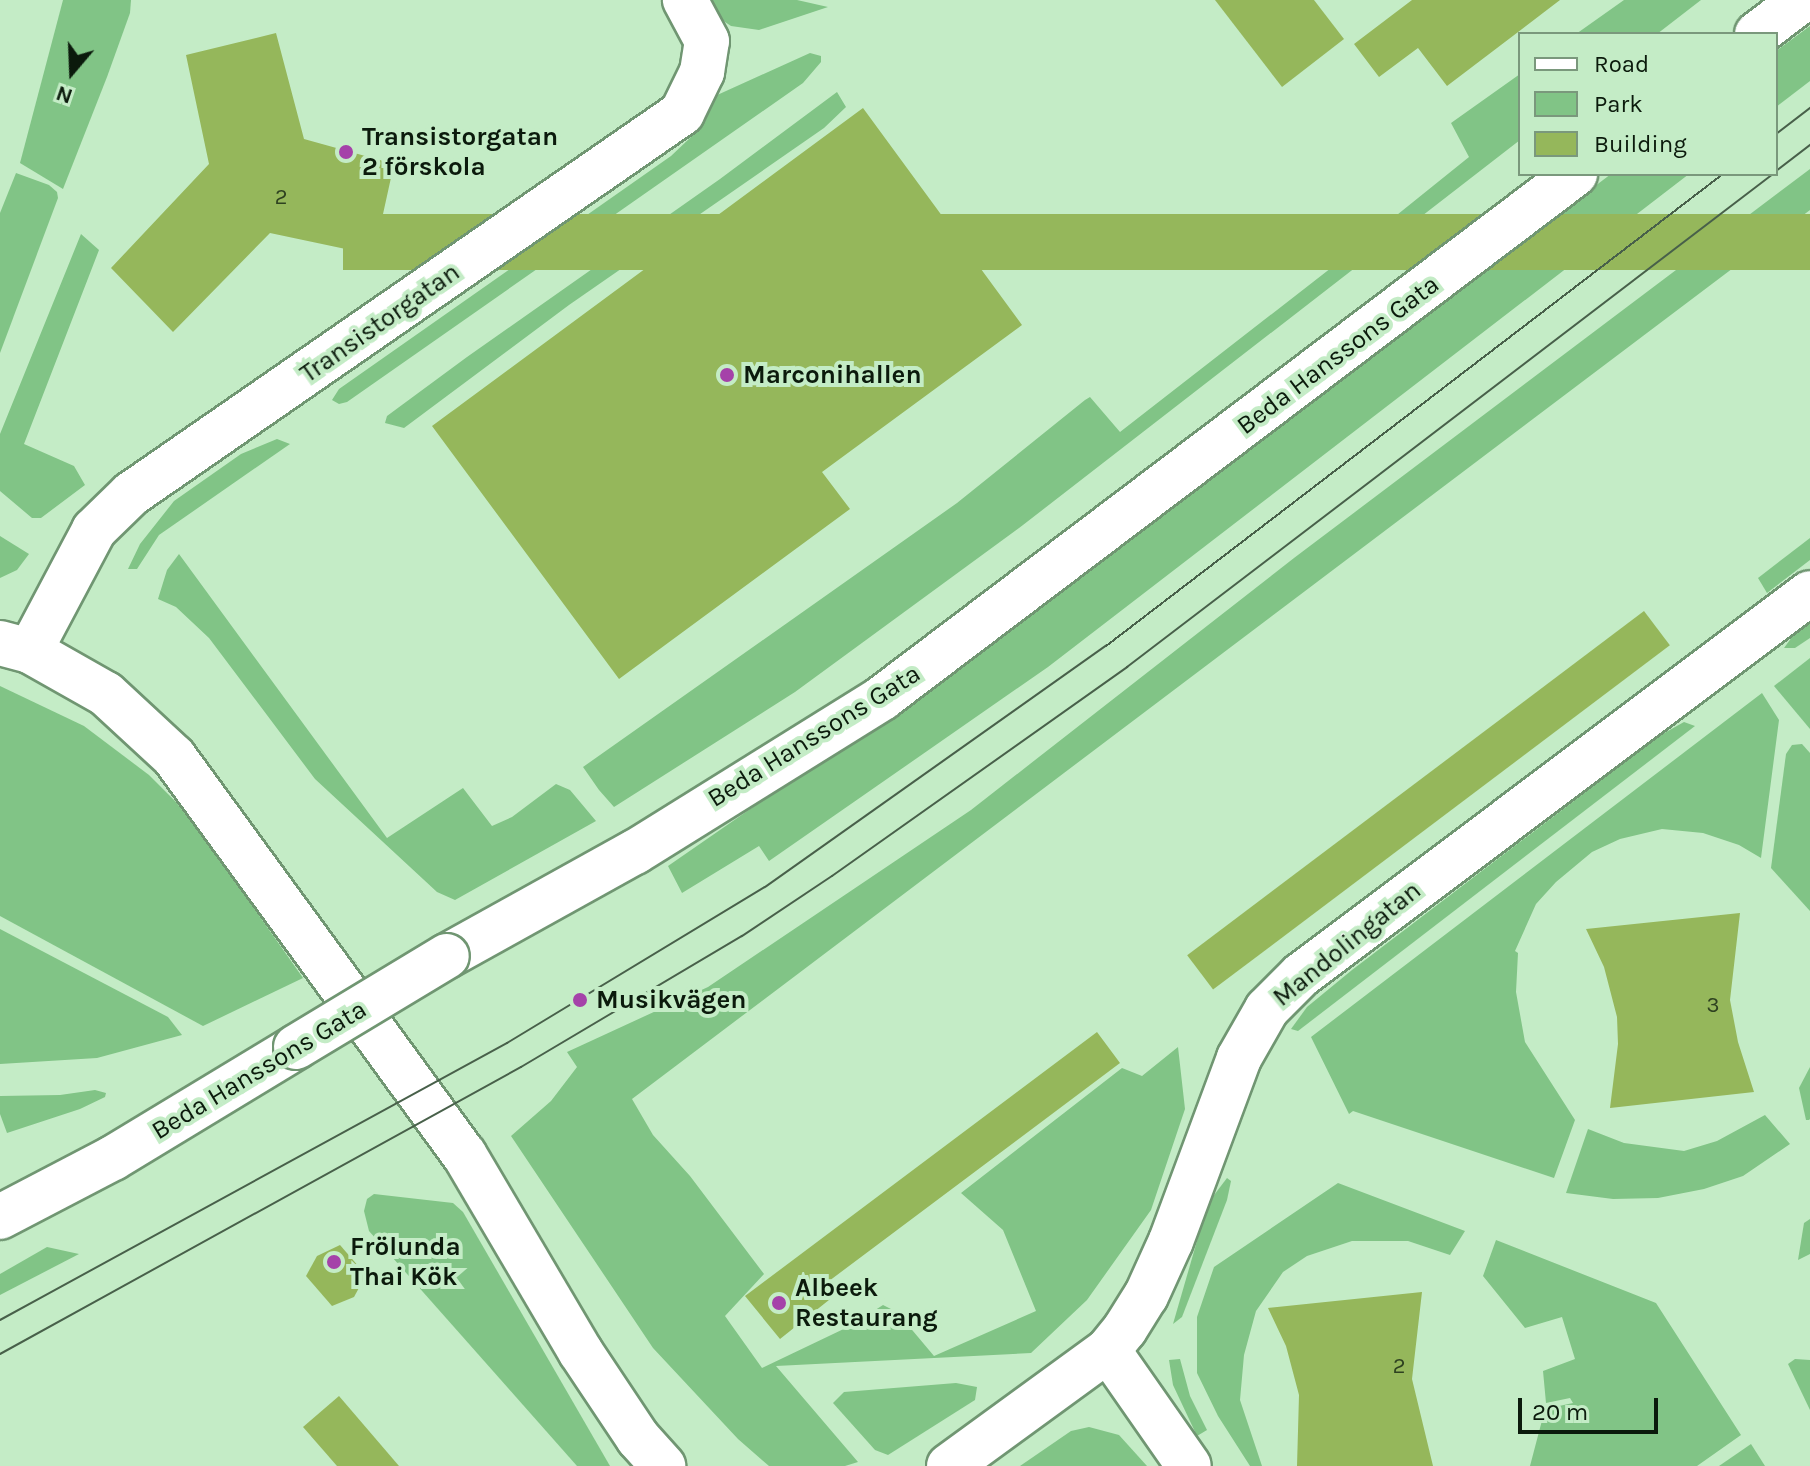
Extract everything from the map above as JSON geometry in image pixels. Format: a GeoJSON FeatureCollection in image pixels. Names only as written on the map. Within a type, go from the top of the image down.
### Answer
{"type":"FeatureCollection","features":[{"type":"Feature","properties":{"kind":"street","name":"Transistorgatan"},"geometry":{"type":"LineString","coordinates":[[15,647],[94,530],[131,494],[682,113],[702,72],[707,41],[685,0]]}},
{"type":"Feature","properties":{"kind":"street"},"geometry":{"type":"LineString","coordinates":[[1760,32],[1802,0]]}},
{"type":"Feature","properties":{"kind":"street","name":"Beda Hanssons Gata"},"geometry":{"type":"LineString","coordinates":[[0,1217],[113,1158],[447,956],[635,852],[882,698],[1572,176]]}},
{"type":"Feature","properties":{"kind":"street","name":"Mandolingatan"},"geometry":{"type":"LineString","coordinates":[[949,1466],[1108,1350],[1146,1296],[1171,1241],[1239,1058],[1267,1009],[1301,975],[1810,593]]}},
{"type":"Feature","properties":{"kind":"street"},"geometry":{"type":"LineString","coordinates":[[15,647],[106,694],[174,757],[464,1154],[580,1351],[638,1438],[663,1466]]}},
{"type":"Feature","properties":{"kind":"street"},"geometry":{"type":"LineString","coordinates":[[1108,1350],[1189,1466]]}},
{"type":"Feature","properties":{"kind":"green space"},"geometry":{"type":"Polygon","coordinates":[[[63,0],[131,0],[130,13],[107,77],[63,189],[20,163],[63,0]]]}},
{"type":"Feature","properties":{"kind":"green space"},"geometry":{"type":"Polygon","coordinates":[[[703,0],[797,0],[828,7],[759,30],[731,26],[713,14],[703,0]]]}},
{"type":"Feature","properties":{"kind":"green space"},"geometry":{"type":"Polygon","coordinates":[[[1624,0],[1701,0],[1660,32],[1579,32],[1624,0]]]}},
{"type":"Feature","properties":{"kind":"green space"},"geometry":{"type":"Polygon","coordinates":[[[1810,26],[1810,81],[1778,105],[1778,50],[1810,26]]]}},
{"type":"Feature","properties":{"kind":"green space"},"geometry":{"type":"Polygon","coordinates":[[[810,53],[821,56],[821,62],[803,83],[347,402],[339,404],[332,400],[339,389],[671,156],[690,138],[715,96],[810,53]]]}},
{"type":"Feature","properties":{"kind":"green space"},"geometry":{"type":"Polygon","coordinates":[[[1518,75],[1518,142],[1023,525],[795,692],[614,807],[599,790],[583,767],[957,503],[1085,400],[1090,397],[1120,432],[1331,268],[1469,157],[1451,123],[1518,75]]]}},
{"type":"Feature","properties":{"kind":"green space"},"geometry":{"type":"Polygon","coordinates":[[[837,92],[846,107],[824,128],[569,305],[404,428],[385,423],[387,416],[467,357],[720,179],[837,92]]]}},
{"type":"Feature","properties":{"kind":"green space"},"geometry":{"type":"Polygon","coordinates":[[[1810,169],[1810,210],[632,1099],[653,1135],[690,1176],[764,1274],[725,1316],[762,1368],[852,1325],[883,1305],[897,1312],[934,1356],[1036,1311],[1003,1230],[961,1193],[1122,1068],[1142,1076],[1178,1047],[1185,1109],[1151,1210],[1087,1300],[1031,1353],[776,1366],[858,1462],[845,1466],[769,1466],[738,1439],[653,1348],[511,1136],[551,1101],[577,1067],[567,1052],[708,987],[971,810],[1294,558],[1810,169]]]}},
{"type":"Feature","properties":{"kind":"green space"},"geometry":{"type":"Polygon","coordinates":[[[16,173],[49,185],[57,192],[58,198],[0,353],[0,213],[16,173]]]}},
{"type":"Feature","properties":{"kind":"green space"},"geometry":{"type":"Polygon","coordinates":[[[1608,176],[1686,176],[1048,667],[769,861],[759,846],[682,893],[668,866],[980,650],[1608,176]]]}},
{"type":"Feature","properties":{"kind":"green space"},"geometry":{"type":"Polygon","coordinates":[[[81,234],[99,250],[24,444],[74,466],[85,485],[41,518],[32,518],[0,491],[0,434],[81,234]]]}},
{"type":"Feature","properties":{"kind":"green space"},"geometry":{"type":"Polygon","coordinates":[[[277,439],[290,444],[159,535],[137,569],[128,569],[140,544],[174,501],[241,454],[277,439]]]}},
{"type":"Feature","properties":{"kind":"green space"},"geometry":{"type":"Polygon","coordinates":[[[0,536],[29,554],[17,570],[0,578],[0,536]]]}},
{"type":"Feature","properties":{"kind":"green space"},"geometry":{"type":"Polygon","coordinates":[[[1810,538],[1810,560],[1767,593],[1758,578],[1810,538]]]}},
{"type":"Feature","properties":{"kind":"green space"},"geometry":{"type":"Polygon","coordinates":[[[179,554],[387,838],[463,788],[492,826],[512,817],[556,784],[570,790],[596,821],[455,900],[437,892],[315,779],[209,638],[176,607],[158,599],[167,570],[179,554]]]}},
{"type":"Feature","properties":{"kind":"green space"},"geometry":{"type":"Polygon","coordinates":[[[1810,623],[1810,638],[1795,648],[1784,648],[1792,637],[1810,623]]]}},
{"type":"Feature","properties":{"kind":"green space"},"geometry":{"type":"Polygon","coordinates":[[[1810,658],[1810,729],[1774,686],[1810,658]]]}},
{"type":"Feature","properties":{"kind":"green space"},"geometry":{"type":"Polygon","coordinates":[[[0,686],[84,726],[149,775],[176,802],[211,847],[303,978],[203,1026],[0,916],[0,686]]]}},
{"type":"Feature","properties":{"kind":"green space"},"geometry":{"type":"Polygon","coordinates":[[[1762,693],[1779,720],[1761,858],[1739,845],[1703,833],[1662,829],[1620,839],[1592,852],[1556,882],[1536,904],[1515,951],[1518,953],[1516,992],[1525,1042],[1575,1120],[1554,1178],[1353,1111],[1349,1114],[1311,1037],[1762,693]]]}},
{"type":"Feature","properties":{"kind":"green space"},"geometry":{"type":"Polygon","coordinates":[[[1684,722],[1695,726],[1298,1031],[1291,1029],[1307,1007],[1352,970],[1659,736],[1684,722]]]}},
{"type":"Feature","properties":{"kind":"green space"},"geometry":{"type":"Polygon","coordinates":[[[1802,744],[1810,753],[1810,911],[1771,868],[1786,754],[1792,745],[1802,744]]]}},
{"type":"Feature","properties":{"kind":"green space"},"geometry":{"type":"Polygon","coordinates":[[[0,929],[168,1017],[182,1035],[97,1058],[0,1064],[0,929]]]}},
{"type":"Feature","properties":{"kind":"green space"},"geometry":{"type":"Polygon","coordinates":[[[1810,1067],[1810,1119],[1806,1120],[1799,1088],[1810,1067]]]}},
{"type":"Feature","properties":{"kind":"green space"},"geometry":{"type":"Polygon","coordinates":[[[95,1090],[106,1093],[105,1097],[80,1109],[7,1133],[0,1114],[0,1096],[60,1095],[95,1090]]]}},
{"type":"Feature","properties":{"kind":"green space"},"geometry":{"type":"Polygon","coordinates":[[[1765,1115],[1790,1144],[1743,1176],[1704,1189],[1658,1198],[1613,1199],[1566,1193],[1588,1129],[1624,1143],[1684,1151],[1717,1141],[1765,1115]]]}},
{"type":"Feature","properties":{"kind":"green space"},"geometry":{"type":"Polygon","coordinates":[[[1227,1178],[1231,1181],[1227,1200],[1182,1317],[1173,1324],[1208,1203],[1227,1178]]]}},
{"type":"Feature","properties":{"kind":"green space"},"geometry":{"type":"Polygon","coordinates":[[[1338,1183],[1465,1231],[1450,1255],[1408,1241],[1352,1241],[1307,1256],[1283,1272],[1256,1311],[1244,1355],[1240,1400],[1262,1466],[1250,1466],[1218,1416],[1197,1373],[1197,1317],[1214,1267],[1338,1183]]]}},
{"type":"Feature","properties":{"kind":"green space"},"geometry":{"type":"Polygon","coordinates":[[[374,1194],[453,1203],[463,1212],[610,1466],[577,1466],[369,1231],[364,1211],[367,1199],[374,1194]]]}},
{"type":"Feature","properties":{"kind":"green space"},"geometry":{"type":"Polygon","coordinates":[[[1810,1219],[1810,1254],[1798,1260],[1804,1223],[1810,1219]]]}},
{"type":"Feature","properties":{"kind":"green space"},"geometry":{"type":"Polygon","coordinates":[[[1496,1240],[1656,1303],[1741,1435],[1697,1466],[1530,1466],[1545,1409],[1573,1403],[1570,1398],[1546,1403],[1543,1371],[1575,1359],[1562,1317],[1525,1328],[1483,1276],[1496,1240]]]}},
{"type":"Feature","properties":{"kind":"green space"},"geometry":{"type":"Polygon","coordinates":[[[47,1247],[79,1254],[0,1295],[0,1274],[47,1247]]]}},
{"type":"Feature","properties":{"kind":"green space"},"geometry":{"type":"Polygon","coordinates":[[[1180,1359],[1190,1396],[1207,1430],[1197,1436],[1173,1385],[1169,1360],[1180,1359]]]}},
{"type":"Feature","properties":{"kind":"green space"},"geometry":{"type":"Polygon","coordinates":[[[1795,1359],[1810,1360],[1810,1410],[1788,1364],[1795,1359]]]}},
{"type":"Feature","properties":{"kind":"green space"},"geometry":{"type":"Polygon","coordinates":[[[956,1383],[977,1387],[975,1400],[888,1455],[875,1450],[833,1403],[844,1392],[956,1383]]]}},
{"type":"Feature","properties":{"kind":"green space"},"geometry":{"type":"Polygon","coordinates":[[[1089,1427],[1119,1435],[1147,1466],[1020,1466],[1071,1431],[1089,1427]]]}},
{"type":"Feature","properties":{"kind":"green space"},"geometry":{"type":"Polygon","coordinates":[[[1751,1444],[1765,1466],[1719,1466],[1751,1444]]]}},
{"type":"Feature","properties":{"kind":"building"},"geometry":{"type":"Polygon","coordinates":[[[1215,0],[1314,0],[1344,39],[1282,87],[1215,0]]]}},
{"type":"Feature","properties":{"kind":"building"},"geometry":{"type":"Polygon","coordinates":[[[1412,0],[1560,0],[1447,86],[1418,48],[1379,77],[1354,44],[1412,0]]]}},
{"type":"Feature","properties":{"kind":"building"},"geometry":{"type":"Polygon","coordinates":[[[276,33],[304,139],[394,164],[374,255],[270,233],[173,332],[111,268],[209,164],[186,55],[276,33]]]}},
{"type":"Feature","properties":{"kind":"building","name":"Marconihallen"},"geometry":{"type":"Polygon","coordinates":[[[863,108],[1022,325],[822,472],[850,509],[619,679],[432,426],[863,108]]]}},
{"type":"Feature","properties":{"kind":"building"},"geometry":{"type":"Polygon","coordinates":[[[343,214],[1810,214],[1810,270],[343,270],[343,214]]]}},
{"type":"Feature","properties":{"kind":"building"},"geometry":{"type":"Polygon","coordinates":[[[1644,611],[1670,645],[1213,990],[1187,955],[1644,611]]]}},
{"type":"Feature","properties":{"kind":"building"},"geometry":{"type":"Polygon","coordinates":[[[1740,913],[1730,1000],[1738,1042],[1754,1092],[1610,1108],[1618,1044],[1617,1017],[1604,967],[1586,929],[1740,913]]]}},
{"type":"Feature","properties":{"kind":"building"},"geometry":{"type":"Polygon","coordinates":[[[1097,1032],[1120,1063],[825,1284],[834,1296],[780,1339],[745,1296],[1097,1032]]]}},
{"type":"Feature","properties":{"kind":"building"},"geometry":{"type":"Polygon","coordinates":[[[340,1245],[366,1275],[354,1297],[332,1306],[306,1276],[317,1256],[340,1245]]]}},
{"type":"Feature","properties":{"kind":"building"},"geometry":{"type":"Polygon","coordinates":[[[1422,1292],[1412,1379],[1433,1466],[1297,1466],[1299,1395],[1286,1346],[1268,1308],[1422,1292]]]}},
{"type":"Feature","properties":{"kind":"building"},"geometry":{"type":"Polygon","coordinates":[[[339,1396],[399,1466],[337,1466],[303,1427],[339,1396]]]}},
{"type":"Feature","properties":{"kind":"tram line"},"geometry":{"type":"LineString","coordinates":[[1778,132],[1810,108]]}},
{"type":"Feature","properties":{"kind":"tram line"},"geometry":{"type":"LineString","coordinates":[[1778,169],[1810,145]]}},
{"type":"Feature","properties":{"kind":"tram line"},"geometry":{"type":"LineString","coordinates":[[0,1320],[507,1043],[765,887],[1106,646],[1720,176]]}},
{"type":"Feature","properties":{"kind":"tram line"},"geometry":{"type":"LineString","coordinates":[[0,1354],[521,1067],[742,936],[1127,667],[1770,176]]}},
{"type":"Feature","properties":{"kind":"place","name":"Transistorgatan 2 förskola"},"geometry":{"type":"Point","coordinates":[346,152]}},
{"type":"Feature","properties":{"kind":"place","name":"Marconihallen"},"geometry":{"type":"Point","coordinates":[727,375]}},
{"type":"Feature","properties":{"kind":"place","name":"Musikvägen"},"geometry":{"type":"Point","coordinates":[580,1000]}},
{"type":"Feature","properties":{"kind":"place","name":"Frölunda Thai Kök"},"geometry":{"type":"Point","coordinates":[334,1262]}},
{"type":"Feature","properties":{"kind":"place","name":"Albeek Restaurang"},"geometry":{"type":"Point","coordinates":[779,1303]}}]}
